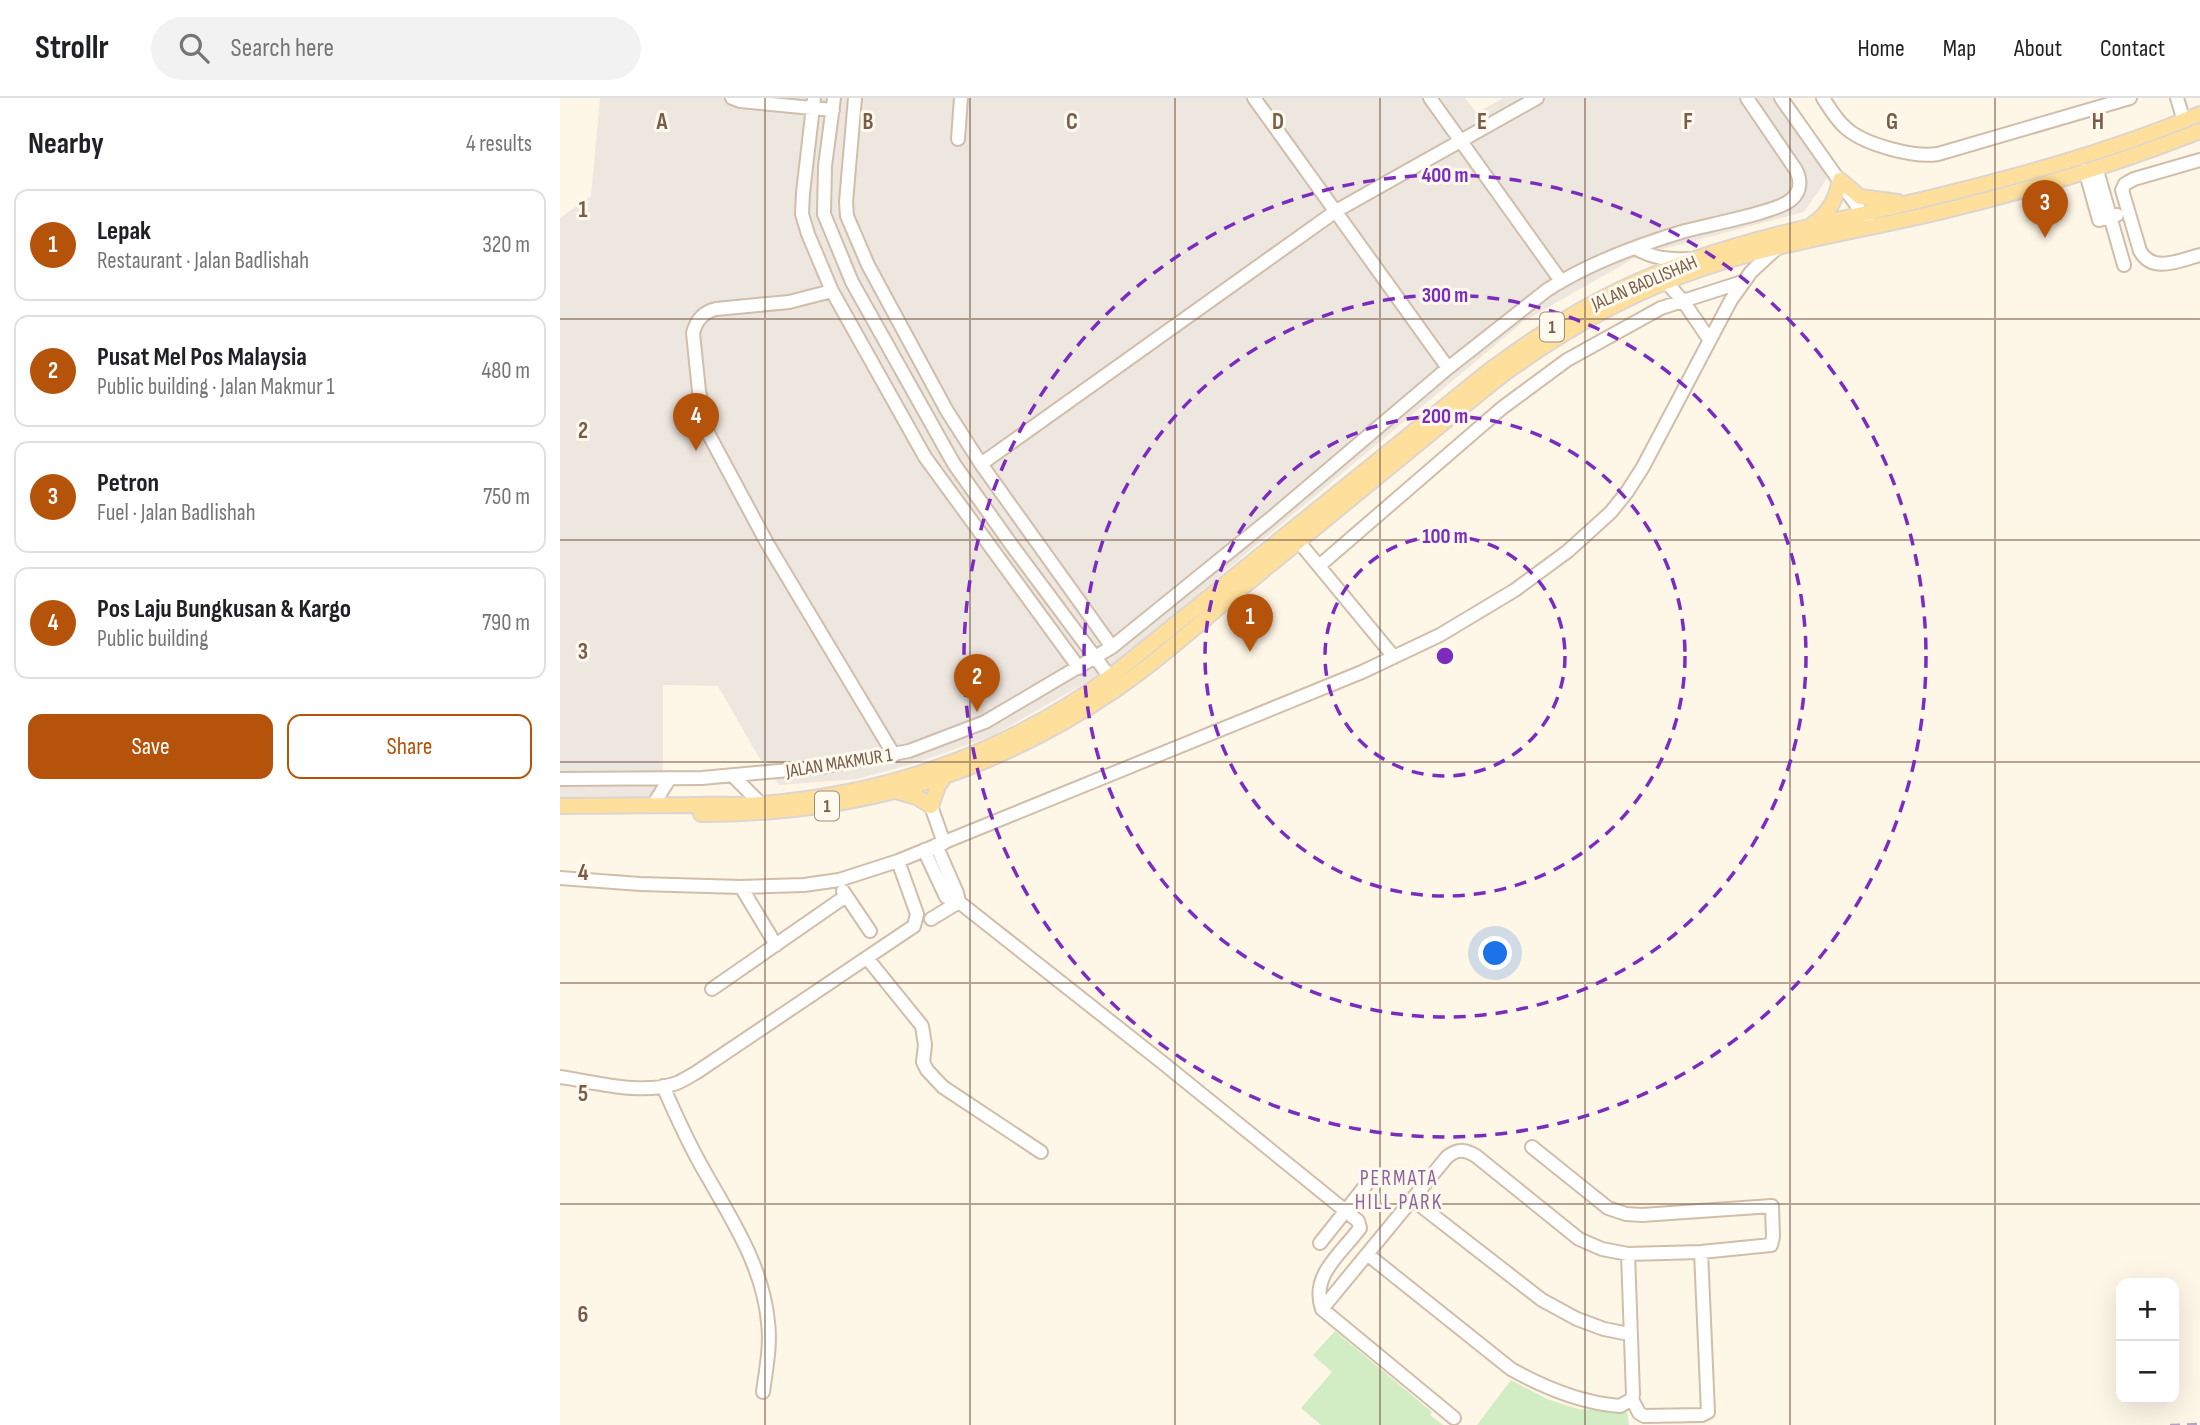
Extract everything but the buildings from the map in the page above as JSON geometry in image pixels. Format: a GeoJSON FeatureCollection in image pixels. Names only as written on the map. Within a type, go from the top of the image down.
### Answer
{"type":"FeatureCollection","features":[{"type":"Feature","properties":{"kind":"main road","name":"JALAN BADLISHAH"},"geometry":{"type":"LineString","coordinates":[[1294,536],[1541,346],[1586,320],[1666,282],[1867,220],[1916,202],[2072,160],[2200,114]]}},
{"type":"Feature","properties":{"kind":"main road","name":"JALAN BADLISHAH"},"geometry":{"type":"LineString","coordinates":[[1114,683],[1294,536],[1489,370],[1536,335],[1625,287],[1696,259],[1807,228],[1974,203],[2091,169],[2200,131]]}},
{"type":"Feature","properties":{"kind":"main road"},"geometry":{"type":"LineString","coordinates":[[1807,228],[1829,209],[1837,196],[1840,180],[1860,197],[1889,202],[1916,202]]}},
{"type":"Feature","properties":{"kind":"main road","name":"1"},"geometry":{"type":"LineString","coordinates":[[560,814],[772,813],[827,806],[897,791],[1007,753],[1077,714],[1114,683]]}},
{"type":"Feature","properties":{"kind":"main road","name":"1"},"geometry":{"type":"LineString","coordinates":[[560,806],[761,804],[860,790],[919,774],[981,752],[1114,683]]}},
{"type":"Feature","properties":{"kind":"main road"},"geometry":{"type":"LineString","coordinates":[[897,791],[917,797],[931,806],[938,786],[946,776]]}},
{"type":"Feature","properties":{"kind":"street"},"geometry":{"type":"LineString","coordinates":[[732,98],[740,102],[834,104],[825,166],[824,214],[852,282],[954,464],[1114,683]]}},
{"type":"Feature","properties":{"kind":"street"},"geometry":{"type":"LineString","coordinates":[[855,98],[847,216],[868,265],[947,411],[981,464],[1112,647]]}},
{"type":"Feature","properties":{"kind":"street"},"geometry":{"type":"LineString","coordinates":[[958,139],[961,98]]}},
{"type":"Feature","properties":{"kind":"street"},"geometry":{"type":"LineString","coordinates":[[1254,98],[1448,368]]}},
{"type":"Feature","properties":{"kind":"street"},"geometry":{"type":"LineString","coordinates":[[1430,98],[1561,281]]}},
{"type":"Feature","properties":{"kind":"street"},"geometry":{"type":"LineString","coordinates":[[981,464],[1336,211],[1537,98]]}},
{"type":"Feature","properties":{"kind":"street","name":"JALAN MAKMUR 1"},"geometry":{"type":"LineString","coordinates":[[560,779],[733,776],[822,767],[894,755],[985,722],[1112,647],[1270,519],[1448,368],[1561,281],[1635,248],[1686,230],[1789,202],[1798,192],[1800,179],[1746,98]]}},
{"type":"Feature","properties":{"kind":"street"},"geometry":{"type":"LineString","coordinates":[[1781,98],[1867,220]]}},
{"type":"Feature","properties":{"kind":"street"},"geometry":{"type":"LineString","coordinates":[[1823,98],[1842,124],[1856,135],[1923,156],[2130,98]]}},
{"type":"Feature","properties":{"kind":"street"},"geometry":{"type":"LineString","coordinates":[[2177,98],[2184,121]]}},
{"type":"Feature","properties":{"kind":"street"},"geometry":{"type":"LineString","coordinates":[[813,103],[802,214],[832,290],[925,457],[1079,668]]}},
{"type":"Feature","properties":{"kind":"street"},"geometry":{"type":"LineString","coordinates":[[2200,160],[2129,181],[2122,190],[2144,258],[2162,265],[2200,255]]}},
{"type":"Feature","properties":{"kind":"street"},"geometry":{"type":"LineString","coordinates":[[2091,169],[2105,219],[2124,265]]}},
{"type":"Feature","properties":{"kind":"street"},"geometry":{"type":"LineString","coordinates":[[2105,219],[2128,212]]}},
{"type":"Feature","properties":{"kind":"street"},"geometry":{"type":"LineString","coordinates":[[1635,248],[1649,256],[1667,260],[1696,259]]}},
{"type":"Feature","properties":{"kind":"street"},"geometry":{"type":"LineString","coordinates":[[560,878],[741,887],[804,885],[839,880],[898,861],[1363,672],[1440,635],[1515,590],[1568,551],[1611,512],[1643,467],[1709,339],[1743,282],[1777,248]]}},
{"type":"Feature","properties":{"kind":"street"},"geometry":{"type":"LineString","coordinates":[[1666,282],[1683,301],[1709,339]]}},
{"type":"Feature","properties":{"kind":"street"},"geometry":{"type":"LineString","coordinates":[[1319,566],[1535,382],[1653,312],[1743,282]]}},
{"type":"Feature","properties":{"kind":"street"},"geometry":{"type":"LineString","coordinates":[[832,290],[789,302],[716,309],[705,313],[699,318],[693,333],[699,391],[708,433],[718,452],[767,543],[894,755]]}},
{"type":"Feature","properties":{"kind":"street"},"geometry":{"type":"LineString","coordinates":[[1294,536],[1394,657]]}},
{"type":"Feature","properties":{"kind":"street"},"geometry":{"type":"LineString","coordinates":[[733,776],[761,804]]}},
{"type":"Feature","properties":{"kind":"street"},"geometry":{"type":"LineString","coordinates":[[653,805],[670,778]]}},
{"type":"Feature","properties":{"kind":"street"},"geometry":{"type":"LineString","coordinates":[[931,806],[935,846],[959,902],[1358,1221],[1360,1228],[1322,1278],[1319,1291],[1322,1309],[1454,1418]]}},
{"type":"Feature","properties":{"kind":"street"},"geometry":{"type":"LineString","coordinates":[[560,1077],[624,1087],[663,1086],[677,1083],[697,1072],[916,923],[917,914],[898,861]]}},
{"type":"Feature","properties":{"kind":"street"},"geometry":{"type":"LineString","coordinates":[[839,880],[846,896],[870,931]]}},
{"type":"Feature","properties":{"kind":"street"},"geometry":{"type":"LineString","coordinates":[[741,887],[776,945]]}},
{"type":"Feature","properties":{"kind":"street"},"geometry":{"type":"LineString","coordinates":[[712,989],[846,896]]}},
{"type":"Feature","properties":{"kind":"street"},"geometry":{"type":"LineString","coordinates":[[931,919],[959,902]]}},
{"type":"Feature","properties":{"kind":"street"},"geometry":{"type":"LineString","coordinates":[[867,958],[922,1026],[925,1045],[923,1062],[927,1070],[943,1087],[1041,1152]]}},
{"type":"Feature","properties":{"kind":"street"},"geometry":{"type":"LineString","coordinates":[[663,1086],[691,1146],[748,1250],[769,1322],[763,1392]]}},
{"type":"Feature","properties":{"kind":"street"},"geometry":{"type":"LineString","coordinates":[[1322,1309],[1447,1157],[1454,1151],[1461,1150],[1476,1156],[1579,1239],[1602,1249],[1628,1254],[1701,1252],[1771,1245],[1772,1206],[1626,1214],[1608,1208],[1532,1147]]}},
{"type":"Feature","properties":{"kind":"street"},"geometry":{"type":"LineString","coordinates":[[1320,1243],[1370,1180]]}},
{"type":"Feature","properties":{"kind":"street"},"geometry":{"type":"LineString","coordinates":[[1412,1199],[1550,1305],[1595,1326],[1629,1334]]}},
{"type":"Feature","properties":{"kind":"street"},"geometry":{"type":"LineString","coordinates":[[1628,1254],[1632,1399],[1639,1413],[1644,1416],[1702,1415],[1707,1412],[1701,1252]]}},
{"type":"Feature","properties":{"kind":"street"},"geometry":{"type":"LineString","coordinates":[[1367,1254],[1481,1347],[1532,1381],[1591,1402],[1620,1406],[1632,1399]]}},
{"type":"Feature","properties":{"kind":"shaded area"},"geometry":{"type":"Polygon","coordinates":[[[600,98],[1465,98],[1477,113],[1503,98],[1781,98],[1832,171],[1804,212],[1640,255],[1524,321],[1124,656],[1087,682],[992,736],[916,763],[857,779],[779,785],[758,756],[718,686],[663,685],[663,797],[560,797],[560,218],[591,196],[600,98]]]}},
{"type":"Feature","properties":{"kind":"green space"},"geometry":{"type":"Polygon","coordinates":[[[1335,1331],[1432,1412],[1430,1415],[1443,1425],[1321,1425],[1301,1408],[1332,1372],[1313,1355],[1335,1331]]]}},
{"type":"Feature","properties":{"kind":"green space"},"geometry":{"type":"Polygon","coordinates":[[[1511,1380],[1547,1399],[1578,1409],[1627,1412],[1629,1425],[1477,1425],[1511,1380]]]}},
{"type":"Feature","properties":{"kind":"railway"},"geometry":{"type":"LineString","coordinates":[[2170,1425],[2200,1424]]}},
{"type":"Feature","properties":{"kind":"place","name":"Petron"},"geometry":{"type":"Point","coordinates":[2045,238]}},
{"type":"Feature","properties":{"kind":"place","name":"Pos Laju Bungkusan & Kargo"},"geometry":{"type":"Point","coordinates":[696,451]}},
{"type":"Feature","properties":{"kind":"place","name":"Lepak"},"geometry":{"type":"Point","coordinates":[1250,652]}},
{"type":"Feature","properties":{"kind":"place","name":"Pusat Mel Pos Malaysia"},"geometry":{"type":"Point","coordinates":[977,712]}},
{"type":"Feature","properties":{"kind":"district","name":"PERMATA HILL PARK"},"geometry":{"type":"Point","coordinates":[1399,1190]}}]}
